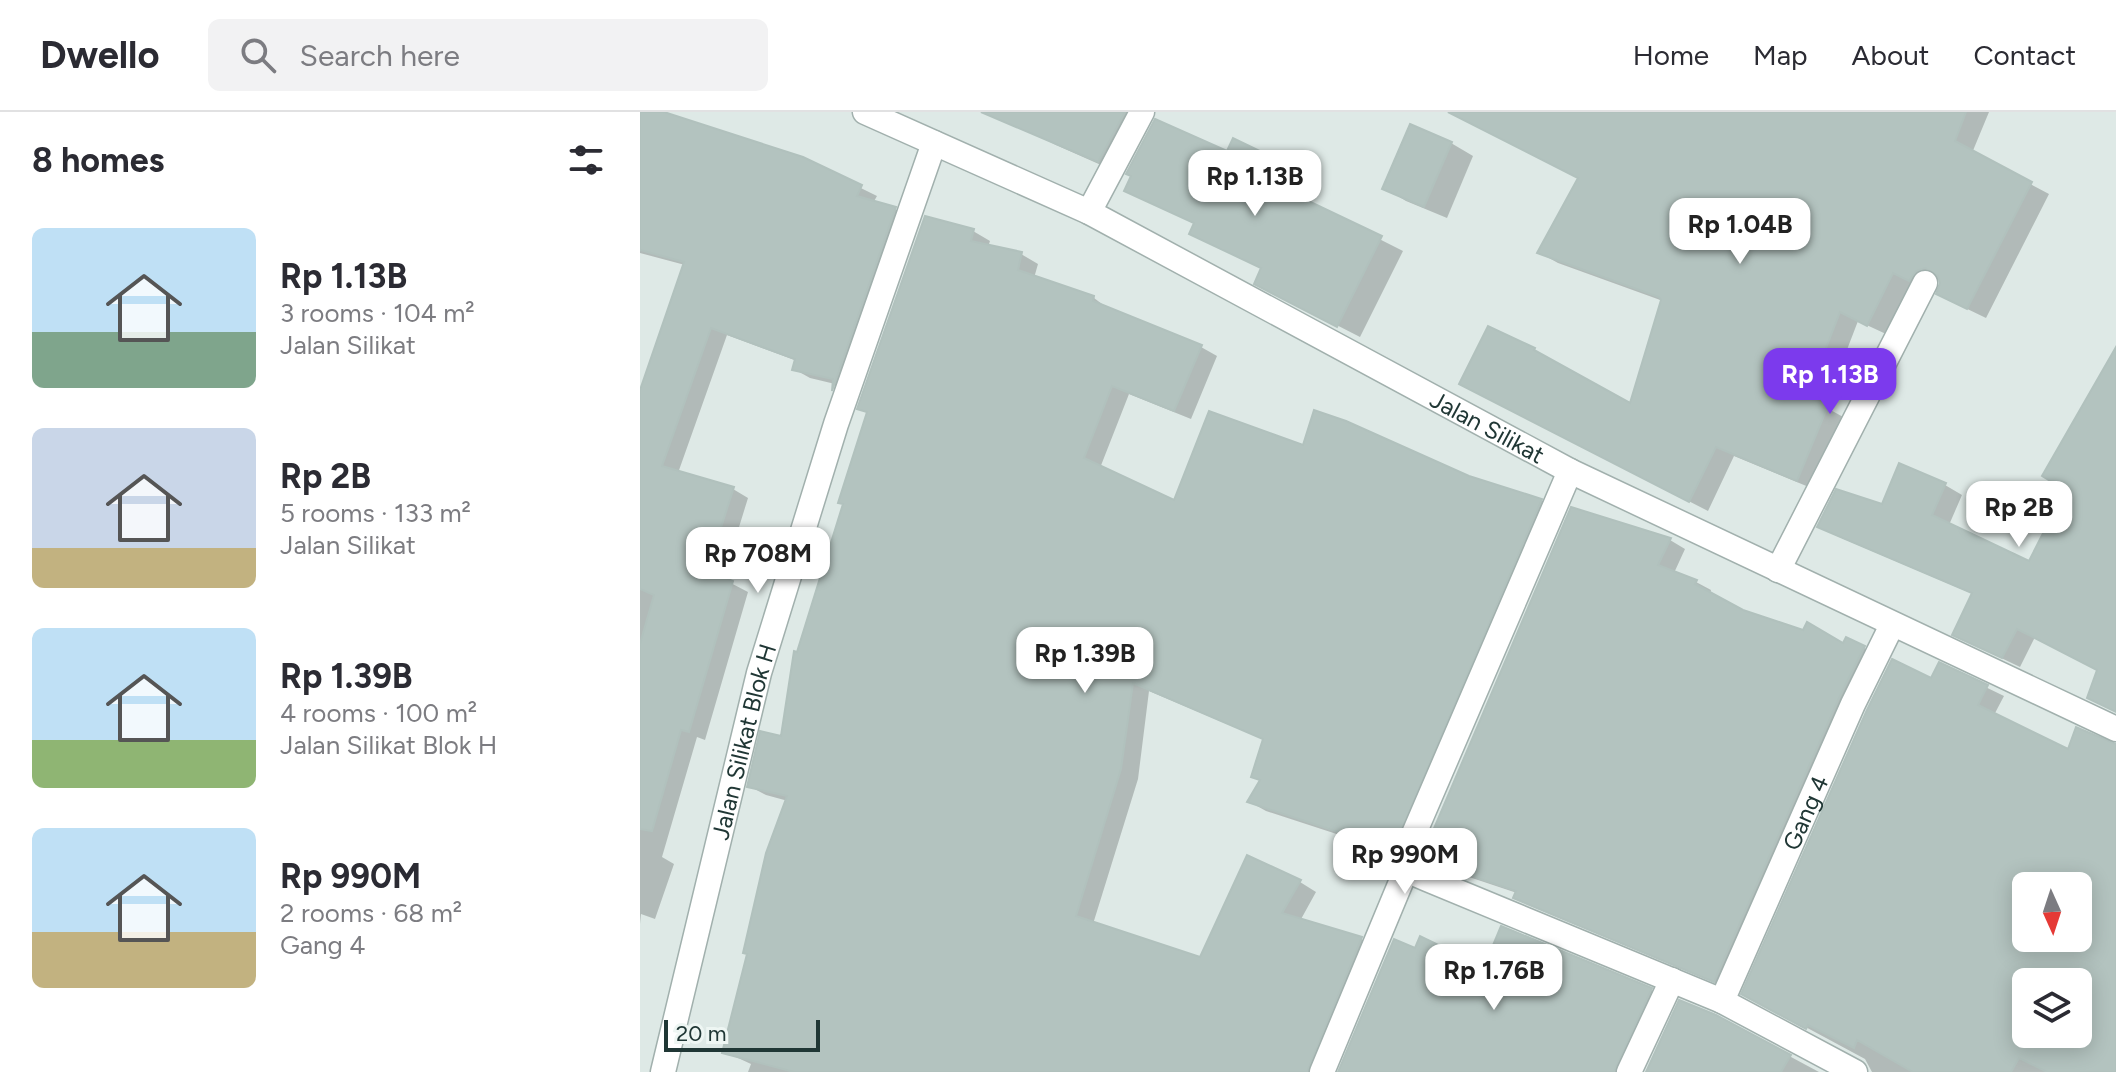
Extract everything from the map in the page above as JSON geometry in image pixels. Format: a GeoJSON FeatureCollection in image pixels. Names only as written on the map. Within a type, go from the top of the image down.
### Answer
{"type":"FeatureCollection","features":[{"type":"Feature","properties":{"kind":"street","name":"Jalan Silikat"},"geometry":{"type":"LineString","coordinates":[[865,112],[1089,212],[1570,471],[2116,729]]}},
{"type":"Feature","properties":{"kind":"street"},"geometry":{"type":"LineString","coordinates":[[1089,212],[1142,112]]}},
{"type":"Feature","properties":{"kind":"street","name":"Jalan Silikat Blok H"},"geometry":{"type":"LineString","coordinates":[[663,1072],[759,673],[836,424],[934,143]]}},
{"type":"Feature","properties":{"kind":"street"},"geometry":{"type":"LineString","coordinates":[[1778,570],[1925,283]]}},
{"type":"Feature","properties":{"kind":"street"},"geometry":{"type":"LineString","coordinates":[[1322,1072],[1406,870],[1404,863],[1410,843],[1570,471]]}},
{"type":"Feature","properties":{"kind":"street","name":"Gang 4"},"geometry":{"type":"LineString","coordinates":[[1722,1001],[1853,704],[1892,625]]}},
{"type":"Feature","properties":{"kind":"street"},"geometry":{"type":"LineString","coordinates":[[1406,870],[1722,1001],[1855,1072]]}},
{"type":"Feature","properties":{"kind":"street"},"geometry":{"type":"LineString","coordinates":[[1629,1072],[1672,980]]}},
{"type":"Feature","properties":{"kind":"building"},"geometry":{"type":"Polygon","coordinates":[[[640,112],[664,112],[803,157],[862,185],[857,196],[896,207],[832,391],[833,379],[792,370],[795,359],[711,328],[662,466],[734,487],[707,571],[733,581],[689,732],[681,730],[652,831],[640,829],[640,644],[654,595],[640,589],[640,390],[684,262],[640,250],[640,112]]]}},
{"type":"Feature","properties":{"kind":"building"},"geometry":{"type":"Polygon","coordinates":[[[981,112],[1125,112],[1098,162],[981,112]]]}},
{"type":"Feature","properties":{"kind":"building"},"geometry":{"type":"Polygon","coordinates":[[[1448,112],[1966,112],[1955,141],[2032,182],[1967,309],[1936,294],[1940,283],[1938,276],[1925,268],[1916,271],[1909,281],[1893,273],[1867,326],[1840,312],[1807,397],[1828,406],[1797,481],[1716,447],[1689,502],[1459,384],[1488,326],[1535,348],[1630,403],[1661,300],[1537,253],[1578,178],[1448,112]]]}},
{"type":"Feature","properties":{"kind":"building"},"geometry":{"type":"Polygon","coordinates":[[[1155,119],[1227,151],[1233,138],[1291,166],[1281,188],[1382,236],[1337,327],[1254,284],[1261,268],[1189,234],[1194,223],[1124,191],[1131,176],[1126,174],[1155,119]]]}},
{"type":"Feature","properties":{"kind":"building"},"geometry":{"type":"Polygon","coordinates":[[[1410,124],[1452,142],[1424,207],[1382,189],[1410,124]]]}},
{"type":"Feature","properties":{"kind":"building"},"geometry":{"type":"Polygon","coordinates":[[[925,216],[974,229],[971,241],[1022,252],[1018,270],[1094,296],[1093,301],[1202,345],[1174,411],[1112,386],[1084,458],[1174,500],[1209,411],[1303,445],[1314,410],[1346,421],[1469,476],[1542,499],[1393,850],[1247,802],[1260,780],[1251,777],[1263,739],[1133,683],[1121,769],[1076,916],[1200,957],[1247,855],[1301,880],[1282,913],[1362,937],[1307,1072],[794,1072],[722,1053],[747,954],[743,953],[766,853],[787,796],[747,787],[760,731],[781,736],[794,651],[797,652],[843,504],[838,503],[867,412],[857,409],[925,216]]]}},
{"type":"Feature","properties":{"kind":"building"},"geometry":{"type":"Polygon","coordinates":[[[2116,347],[2116,712],[2087,698],[2097,670],[2017,629],[2002,658],[1952,635],[1972,593],[1817,527],[1836,489],[1882,504],[1899,463],[1946,483],[1932,515],[2029,561],[2065,490],[2042,476],[2116,347]]]}},
{"type":"Feature","properties":{"kind":"building"},"geometry":{"type":"Polygon","coordinates":[[[1571,507],[1671,538],[1658,565],[1697,580],[1695,584],[1743,610],[1803,630],[1807,622],[1843,643],[1846,637],[1865,646],[1714,982],[1513,898],[1516,891],[1421,859],[1571,507]]]}},
{"type":"Feature","properties":{"kind":"building"},"geometry":{"type":"Polygon","coordinates":[[[1892,659],[1931,678],[1939,662],[1988,685],[1978,705],[2068,749],[2076,727],[2116,744],[2116,1072],[2047,1072],[2019,1058],[2011,1072],[1913,1072],[1857,1040],[1854,1048],[1808,1025],[1806,1029],[1741,994],[1892,659]]]}},
{"type":"Feature","properties":{"kind":"building"},"geometry":{"type":"Polygon","coordinates":[[[1501,926],[1652,988],[1614,1072],[1338,1072],[1394,939],[1415,948],[1420,936],[1484,967],[1501,926]]]}},
{"type":"Feature","properties":{"kind":"building"},"geometry":{"type":"Polygon","coordinates":[[[1679,1000],[1716,1015],[1791,1055],[1781,1072],[1646,1072],[1679,1000]]]}}]}
